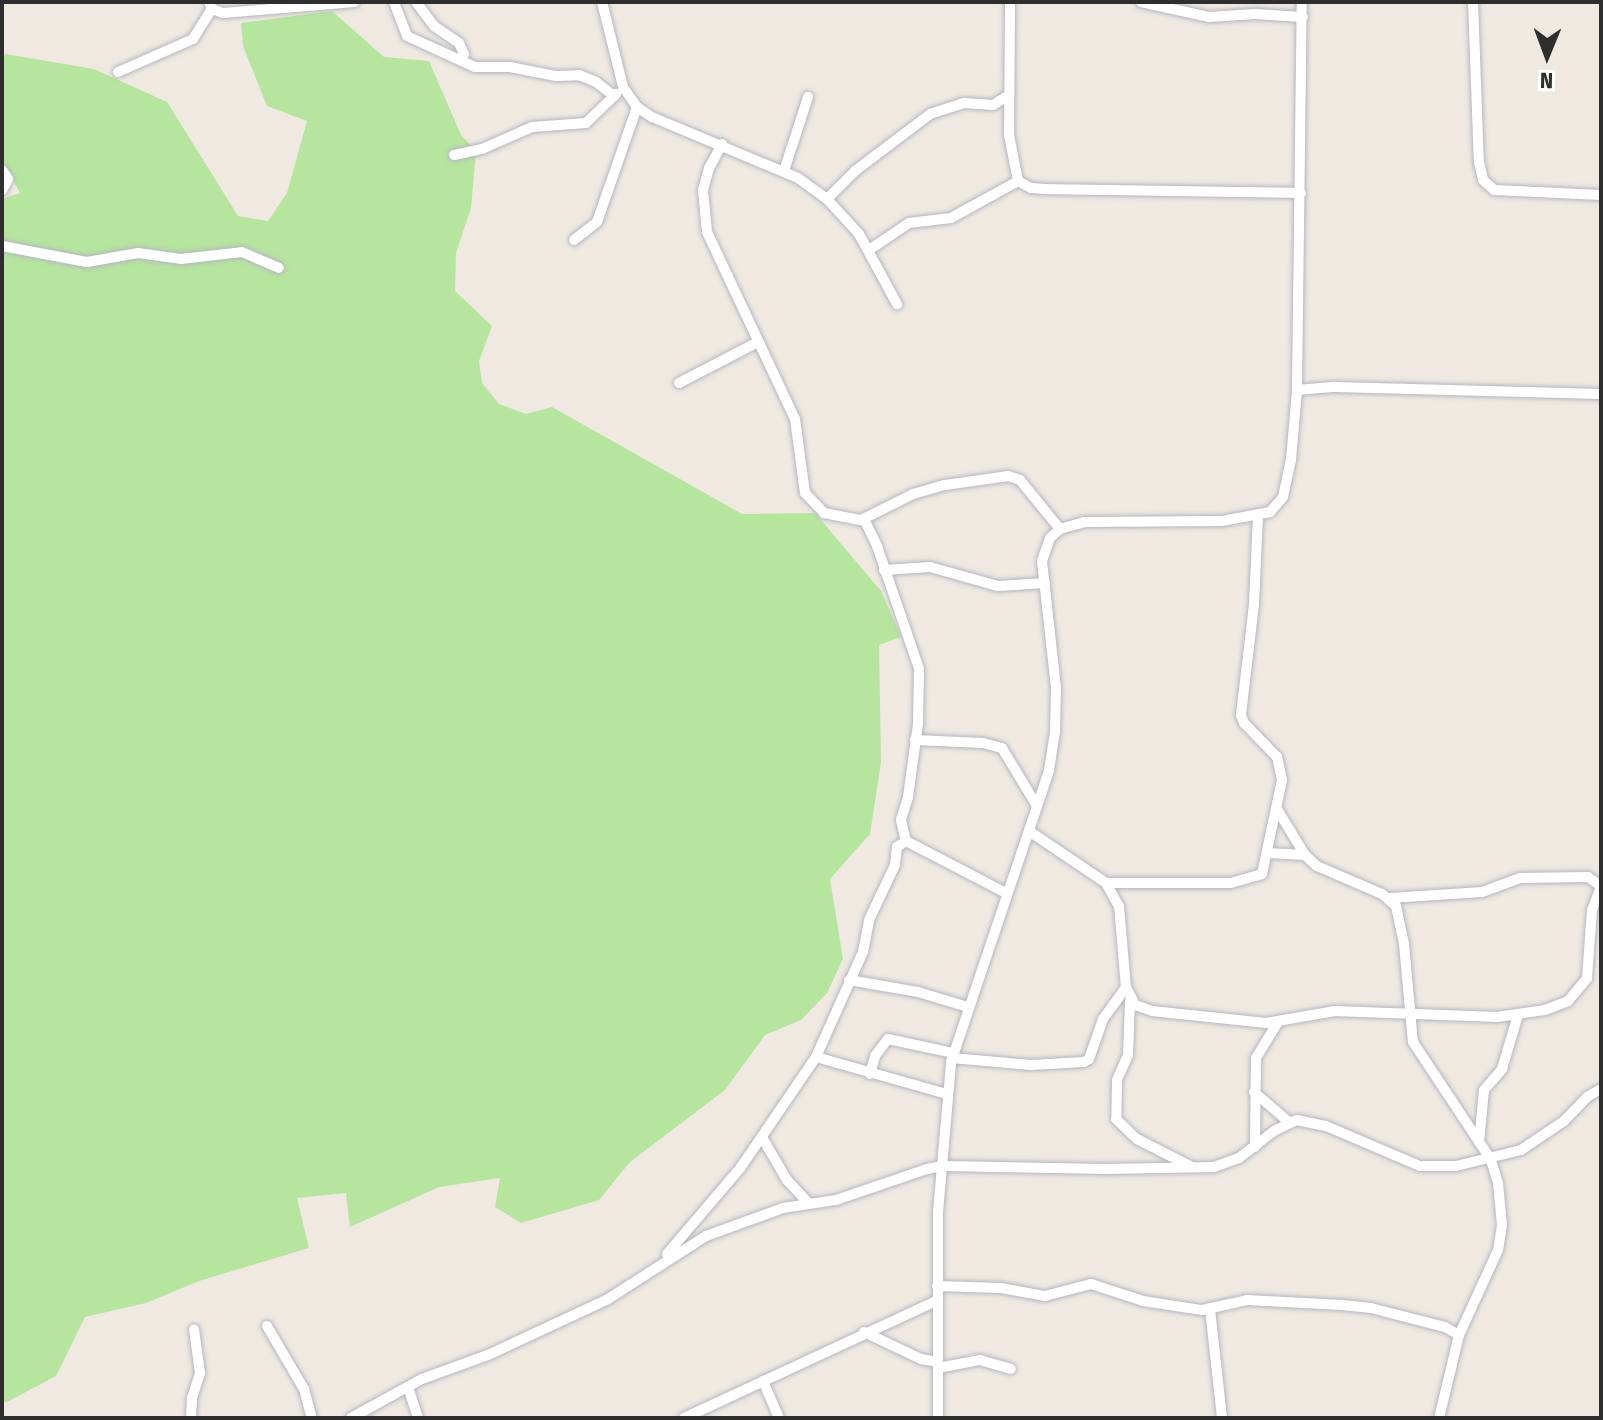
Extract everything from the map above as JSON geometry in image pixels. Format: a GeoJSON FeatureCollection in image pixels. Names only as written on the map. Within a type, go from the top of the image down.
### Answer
{"type":"FeatureCollection","features":[{"type":"Feature","properties":{"kind":"street"},"geometry":{"type":"LineString","coordinates":[[118,72],[193,39],[211,6],[223,13],[355,2]]}},
{"type":"Feature","properties":{"kind":"street"},"geometry":{"type":"LineString","coordinates":[[394,2],[407,36],[461,60],[485,70],[510,67],[556,76],[579,75],[596,82],[614,96]]}},
{"type":"Feature","properties":{"kind":"street"},"geometry":{"type":"LineString","coordinates":[[416,2],[434,26],[462,47],[464,56],[461,60]]}},
{"type":"Feature","properties":{"kind":"street"},"geometry":{"type":"LineString","coordinates":[[602,2],[623,87],[637,107],[652,117],[784,171],[827,199],[846,216],[869,250],[897,304]]}},
{"type":"Feature","properties":{"kind":"street"},"geometry":{"type":"LineString","coordinates":[[1010,2],[1009,135],[1018,181]]}},
{"type":"Feature","properties":{"kind":"street"},"geometry":{"type":"LineString","coordinates":[[1141,2],[1209,17],[1255,14],[1303,17]]}},
{"type":"Feature","properties":{"kind":"street"},"geometry":{"type":"LineString","coordinates":[[938,1418],[937,1286],[942,1166],[953,1055],[1049,770],[1058,713],[1042,561],[1050,538],[1060,529],[1084,522],[1222,521],[1270,512],[1283,497],[1291,460],[1297,390],[1302,2]]}},
{"type":"Feature","properties":{"kind":"street"},"geometry":{"type":"LineString","coordinates":[[1473,2],[1479,162],[1483,180],[1494,190],[1601,195]]}},
{"type":"Feature","properties":{"kind":"street"},"geometry":{"type":"LineString","coordinates":[[454,155],[482,149],[532,127],[586,123],[623,87]]}},
{"type":"Feature","properties":{"kind":"street"},"geometry":{"type":"LineString","coordinates":[[827,199],[855,171],[930,114],[964,103],[993,105],[1009,95]]}},
{"type":"Feature","properties":{"kind":"street"},"geometry":{"type":"LineString","coordinates":[[784,171],[808,97]]}},
{"type":"Feature","properties":{"kind":"street"},"geometry":{"type":"LineString","coordinates":[[574,240],[591,229],[601,215],[637,107]]}},
{"type":"Feature","properties":{"kind":"street"},"geometry":{"type":"LineString","coordinates":[[722,144],[709,168],[703,190],[704,221],[795,419],[805,493],[816,508],[824,513],[863,519],[891,503],[934,488],[1008,476],[1020,480],[1060,529]]}},
{"type":"Feature","properties":{"kind":"street"},"geometry":{"type":"LineString","coordinates":[[2,170],[8,179],[2,191]]}},
{"type":"Feature","properties":{"kind":"street"},"geometry":{"type":"LineString","coordinates":[[1018,181],[1031,188],[1045,189],[1301,193]]}},
{"type":"Feature","properties":{"kind":"street"},"geometry":{"type":"LineString","coordinates":[[869,250],[909,223],[951,218],[1018,181]]}},
{"type":"Feature","properties":{"kind":"street"},"geometry":{"type":"LineString","coordinates":[[2,246],[87,262],[138,253],[181,259],[242,252],[279,268]]}},
{"type":"Feature","properties":{"kind":"street"},"geometry":{"type":"LineString","coordinates":[[679,383],[758,342]]}},
{"type":"Feature","properties":{"kind":"street"},"geometry":{"type":"LineString","coordinates":[[1297,390],[1335,387],[1601,394]]}},
{"type":"Feature","properties":{"kind":"street"},"geometry":{"type":"LineString","coordinates":[[1106,883],[1144,886],[1252,880],[1262,874],[1282,780],[1277,757],[1244,723],[1241,715],[1254,595],[1258,516]]}},
{"type":"Feature","properties":{"kind":"street"},"geometry":{"type":"LineString","coordinates":[[863,519],[877,546],[919,669],[915,740],[908,797],[901,820],[906,841],[1006,893]]}},
{"type":"Feature","properties":{"kind":"street"},"geometry":{"type":"LineString","coordinates":[[884,570],[930,567],[998,586],[1045,583]]}},
{"type":"Feature","properties":{"kind":"street"},"geometry":{"type":"LineString","coordinates":[[915,740],[983,743],[1002,748],[1037,806]]}},
{"type":"Feature","properties":{"kind":"street"},"geometry":{"type":"LineString","coordinates":[[1130,1001],[1152,1011],[1278,1022],[1300,1014],[1335,1011],[1518,1015],[1568,1001],[1587,978],[1592,910],[1601,886],[1588,877],[1520,878],[1482,892],[1390,898],[1325,871],[1305,855],[1277,809]]}},
{"type":"Feature","properties":{"kind":"street"},"geometry":{"type":"LineString","coordinates":[[1029,831],[1106,883],[1119,906],[1130,1001],[1128,1055],[1117,1080],[1116,1119],[1137,1139],[1191,1167]]}},
{"type":"Feature","properties":{"kind":"street"},"geometry":{"type":"LineString","coordinates":[[661,1262],[763,1139],[816,1057],[863,952],[869,920],[895,865],[897,847],[906,841]]}},
{"type":"Feature","properties":{"kind":"street"},"geometry":{"type":"LineString","coordinates":[[1268,853],[1305,855]]}},
{"type":"Feature","properties":{"kind":"street"},"geometry":{"type":"LineString","coordinates":[[1390,898],[1402,929],[1408,1013],[1420,1058],[1454,1101],[1491,1160],[1500,1201],[1501,1241],[1459,1335],[1439,1418]]}},
{"type":"Feature","properties":{"kind":"street"},"geometry":{"type":"LineString","coordinates":[[849,980],[918,992],[968,1007]]}},
{"type":"Feature","properties":{"kind":"street"},"geometry":{"type":"LineString","coordinates":[[870,1074],[875,1056],[888,1039],[953,1055],[1031,1065],[1084,1062],[1089,1059],[1103,1019],[1126,987]]}},
{"type":"Feature","properties":{"kind":"street"},"geometry":{"type":"LineString","coordinates":[[1479,1142],[1484,1090],[1502,1069],[1518,1015]]}},
{"type":"Feature","properties":{"kind":"street"},"geometry":{"type":"LineString","coordinates":[[1255,1147],[1254,1092],[1258,1050],[1278,1022]]}},
{"type":"Feature","properties":{"kind":"street"},"geometry":{"type":"LineString","coordinates":[[816,1057],[947,1094]]}},
{"type":"Feature","properties":{"kind":"street"},"geometry":{"type":"LineString","coordinates":[[351,1418],[408,1387],[608,1299],[661,1262],[706,1236],[783,1208],[836,1200],[942,1166],[1107,1169],[1227,1164],[1289,1122],[1305,1121],[1326,1126],[1420,1166],[1456,1166],[1516,1152],[1539,1139],[1601,1089]]}},
{"type":"Feature","properties":{"kind":"street"},"geometry":{"type":"LineString","coordinates":[[1254,1092],[1289,1122]]}},
{"type":"Feature","properties":{"kind":"street"},"geometry":{"type":"LineString","coordinates":[[763,1139],[790,1185],[809,1204]]}},
{"type":"Feature","properties":{"kind":"street"},"geometry":{"type":"LineString","coordinates":[[937,1286],[1001,1288],[1045,1296],[1091,1284],[1157,1304],[1210,1309],[1223,1303],[1247,1300],[1342,1305],[1445,1327],[1459,1335]]}},
{"type":"Feature","properties":{"kind":"street"},"geometry":{"type":"LineString","coordinates":[[684,1418],[706,1413],[763,1381],[938,1300]]}},
{"type":"Feature","properties":{"kind":"street"},"geometry":{"type":"LineString","coordinates":[[1210,1309],[1222,1418]]}},
{"type":"Feature","properties":{"kind":"street"},"geometry":{"type":"LineString","coordinates":[[267,1326],[304,1389],[312,1418]]}},
{"type":"Feature","properties":{"kind":"street"},"geometry":{"type":"LineString","coordinates":[[191,1418],[192,1398],[200,1373],[194,1329]]}},
{"type":"Feature","properties":{"kind":"street"},"geometry":{"type":"LineString","coordinates":[[864,1332],[938,1365],[980,1360],[1011,1369]]}},
{"type":"Feature","properties":{"kind":"street"},"geometry":{"type":"LineString","coordinates":[[763,1381],[779,1418]]}},
{"type":"Feature","properties":{"kind":"street"},"geometry":{"type":"LineString","coordinates":[[408,1387],[418,1418]]}},
{"type":"Feature","properties":{"kind":"green space"},"geometry":{"type":"Polygon","coordinates":[[[332,11],[384,57],[429,61],[461,135],[476,151],[471,208],[456,253],[455,291],[492,326],[479,361],[482,383],[499,404],[526,414],[552,407],[742,514],[815,513],[881,591],[901,637],[879,645],[881,762],[870,834],[830,879],[843,959],[827,993],[801,1020],[765,1035],[725,1090],[630,1162],[599,1200],[521,1223],[495,1207],[500,1178],[439,1187],[350,1227],[346,1193],[297,1198],[309,1248],[199,1281],[146,1303],[85,1317],[56,1376],[7,1402],[2,1401],[2,199],[20,193],[2,161],[2,63],[5,54],[94,69],[167,102],[238,216],[268,221],[287,193],[307,121],[267,106],[243,46],[241,23],[332,11]]]}}]}
